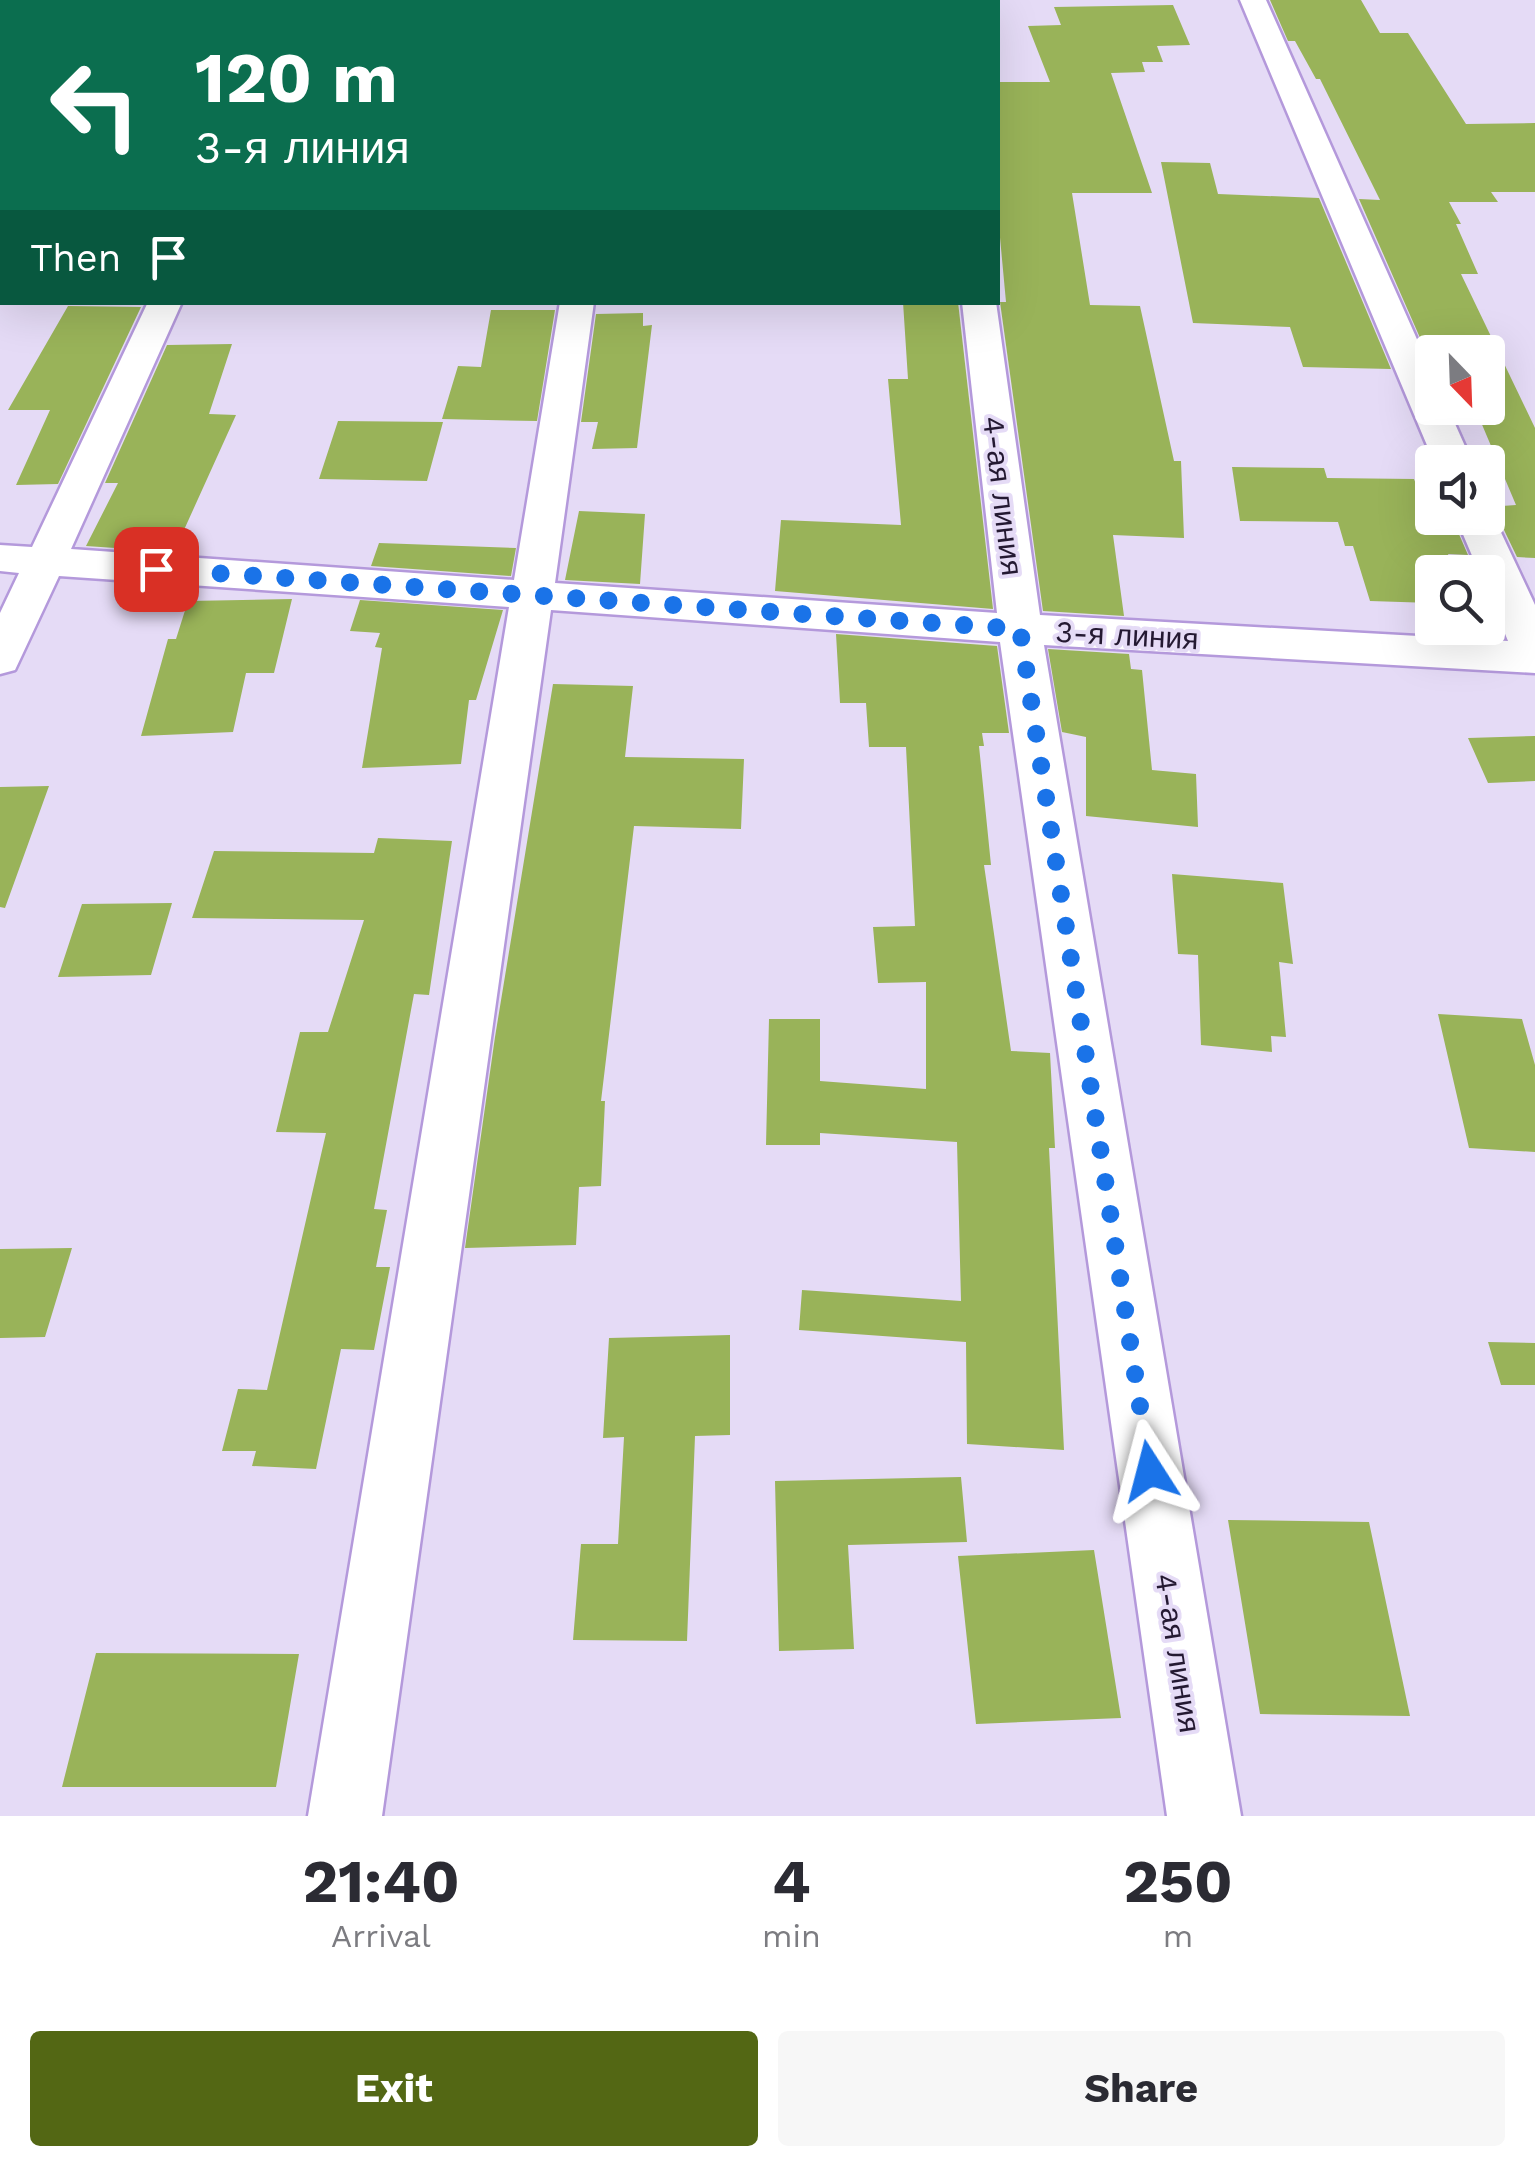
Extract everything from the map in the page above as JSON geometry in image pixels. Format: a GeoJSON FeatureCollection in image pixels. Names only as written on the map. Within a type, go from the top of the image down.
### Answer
{"type":"FeatureCollection","features":[{"type":"Feature","properties":{"kind":"street"},"geometry":{"type":"LineString","coordinates":[[1253,0],[1446,445]]}},
{"type":"Feature","properties":{"kind":"street"},"geometry":{"type":"LineString","coordinates":[[0,659],[164,305]]}},
{"type":"Feature","properties":{"kind":"street"},"geometry":{"type":"LineString","coordinates":[[344,1816],[577,305]]}},
{"type":"Feature","properties":{"kind":"street","name":"4-ая линия"},"geometry":{"type":"LineString","coordinates":[[978,305],[1020,629],[1204,1816]]}},
{"type":"Feature","properties":{"kind":"street"},"geometry":{"type":"LineString","coordinates":[[1483,535],[1535,656]]}},
{"type":"Feature","properties":{"kind":"street","name":"3-я линия"},"geometry":{"type":"LineString","coordinates":[[0,558],[1020,629],[1535,656]]}},
{"type":"Feature","properties":{"kind":"building"},"geometry":{"type":"Polygon","coordinates":[[[1270,0],[1361,0],[1380,33],[1408,33],[1466,124],[1535,123],[1535,192],[1491,192],[1498,202],[1449,202],[1478,274],[1461,274],[1490,335],[1419,335],[1359,199],[1380,200],[1320,79],[1316,79],[1295,41],[1288,41],[1270,0]]]}},
{"type":"Feature","properties":{"kind":"building"},"geometry":{"type":"Polygon","coordinates":[[[1173,5],[1190,45],[1157,46],[1163,62],[1142,62],[1145,72],[1111,73],[1152,193],[1072,193],[1090,305],[1140,306],[1174,461],[1181,461],[1184,538],[1113,535],[1124,616],[1043,611],[1000,302],[1006,302],[1000,238],[1000,82],[1050,82],[1028,26],[1061,25],[1054,7],[1173,5]]]}},
{"type":"Feature","properties":{"kind":"building"},"geometry":{"type":"Polygon","coordinates":[[[1161,162],[1210,163],[1218,194],[1319,198],[1391,369],[1303,367],[1290,327],[1193,323],[1161,162]]]}},
{"type":"Feature","properties":{"kind":"building"},"geometry":{"type":"Polygon","coordinates":[[[903,305],[958,305],[993,609],[775,591],[781,520],[901,525],[888,379],[908,379],[903,305]]]}},
{"type":"Feature","properties":{"kind":"building"},"geometry":{"type":"Polygon","coordinates":[[[68,306],[141,307],[58,484],[16,485],[50,410],[8,410],[68,306]]]}},
{"type":"Feature","properties":{"kind":"building"},"geometry":{"type":"Polygon","coordinates":[[[491,310],[555,310],[537,421],[442,419],[458,366],[481,367],[491,310]]]}},
{"type":"Feature","properties":{"kind":"building"},"geometry":{"type":"Polygon","coordinates":[[[643,313],[643,326],[652,325],[637,448],[592,449],[598,422],[581,422],[596,314],[643,313]]]}},
{"type":"Feature","properties":{"kind":"building"},"geometry":{"type":"Polygon","coordinates":[[[232,344],[209,414],[236,415],[174,552],[86,546],[118,483],[105,483],[167,345],[232,344]]]}},
{"type":"Feature","properties":{"kind":"building"},"geometry":{"type":"Polygon","coordinates":[[[1505,366],[1535,428],[1535,558],[1517,557],[1505,532],[1505,506],[1516,505],[1505,479],[1505,445],[1491,445],[1482,425],[1505,425],[1505,366]]]}},
{"type":"Feature","properties":{"kind":"building"},"geometry":{"type":"Polygon","coordinates":[[[338,421],[443,422],[427,481],[319,479],[338,421]]]}},
{"type":"Feature","properties":{"kind":"building"},"geometry":{"type":"Polygon","coordinates":[[[1232,467],[1324,468],[1327,478],[1414,479],[1415,535],[1459,535],[1468,555],[1415,555],[1415,602],[1370,601],[1353,546],[1345,546],[1338,522],[1240,521],[1232,467]]]}},
{"type":"Feature","properties":{"kind":"building"},"geometry":{"type":"Polygon","coordinates":[[[579,511],[645,514],[640,584],[565,580],[579,511]]]}},
{"type":"Feature","properties":{"kind":"building"},"geometry":{"type":"Polygon","coordinates":[[[379,543],[516,548],[511,576],[371,566],[379,543]]]}},
{"type":"Feature","properties":{"kind":"building"},"geometry":{"type":"Polygon","coordinates":[[[292,599],[274,673],[246,673],[233,732],[141,736],[168,639],[176,639],[188,601],[292,599]]]}},
{"type":"Feature","properties":{"kind":"building"},"geometry":{"type":"Polygon","coordinates":[[[360,600],[503,610],[476,700],[469,700],[461,764],[362,768],[382,648],[375,647],[380,633],[350,631],[360,600]]]}},
{"type":"Feature","properties":{"kind":"building"},"geometry":{"type":"Polygon","coordinates":[[[836,634],[997,646],[1009,733],[982,733],[984,746],[979,746],[991,865],[984,865],[1011,1051],[1050,1053],[1055,1148],[1049,1148],[1064,1450],[967,1444],[966,1342],[799,1330],[802,1290],[961,1301],[957,1142],[820,1133],[820,1145],[766,1145],[769,1019],[820,1019],[820,1081],[926,1089],[926,982],[878,983],[873,927],[915,926],[906,747],[869,747],[866,703],[840,703],[836,634]]]}},
{"type":"Feature","properties":{"kind":"building"},"geometry":{"type":"Polygon","coordinates":[[[1048,649],[1129,654],[1131,669],[1142,670],[1152,770],[1196,774],[1198,827],[1086,816],[1086,737],[1062,732],[1048,649]]]}},
{"type":"Feature","properties":{"kind":"building"},"geometry":{"type":"Polygon","coordinates":[[[553,684],[633,686],[625,757],[744,759],[741,829],[634,826],[601,1101],[605,1101],[601,1186],[579,1187],[576,1245],[465,1248],[495,1037],[553,684]]]}},
{"type":"Feature","properties":{"kind":"building"},"geometry":{"type":"Polygon","coordinates":[[[1535,736],[1535,781],[1488,783],[1468,738],[1535,736]]]}},
{"type":"Feature","properties":{"kind":"building"},"geometry":{"type":"Polygon","coordinates":[[[49,786],[5,908],[0,907],[0,787],[49,786]]]}},
{"type":"Feature","properties":{"kind":"building"},"geometry":{"type":"Polygon","coordinates":[[[378,838],[452,841],[429,995],[414,994],[374,1209],[387,1210],[376,1267],[390,1267],[374,1350],[341,1349],[316,1469],[252,1466],[256,1451],[222,1451],[238,1389],[267,1390],[326,1133],[276,1132],[300,1032],[328,1032],[364,920],[192,918],[214,851],[374,853],[378,838]]]}},
{"type":"Feature","properties":{"kind":"building"},"geometry":{"type":"Polygon","coordinates":[[[1172,874],[1283,883],[1293,964],[1279,962],[1286,1037],[1271,1036],[1272,1052],[1201,1045],[1198,955],[1178,954],[1172,874]]]}},
{"type":"Feature","properties":{"kind":"building"},"geometry":{"type":"Polygon","coordinates":[[[172,903],[151,975],[58,977],[82,904],[172,903]]]}},
{"type":"Feature","properties":{"kind":"building"},"geometry":{"type":"Polygon","coordinates":[[[1438,1014],[1522,1019],[1535,1065],[1535,1152],[1469,1148],[1438,1014]]]}},
{"type":"Feature","properties":{"kind":"building"},"geometry":{"type":"Polygon","coordinates":[[[72,1248],[45,1337],[0,1338],[0,1249],[72,1248]]]}},
{"type":"Feature","properties":{"kind":"building"},"geometry":{"type":"Polygon","coordinates":[[[730,1335],[730,1435],[695,1436],[687,1641],[573,1640],[581,1544],[618,1544],[624,1437],[603,1438],[609,1338],[730,1335]]]}},
{"type":"Feature","properties":{"kind":"building"},"geometry":{"type":"Polygon","coordinates":[[[1488,1342],[1535,1343],[1535,1385],[1501,1385],[1488,1342]]]}},
{"type":"Feature","properties":{"kind":"building"},"geometry":{"type":"Polygon","coordinates":[[[961,1477],[967,1542],[848,1545],[854,1649],[779,1651],[775,1481],[961,1477]]]}},
{"type":"Feature","properties":{"kind":"building"},"geometry":{"type":"Polygon","coordinates":[[[1228,1520],[1369,1522],[1410,1716],[1260,1714],[1228,1520]]]}},
{"type":"Feature","properties":{"kind":"building"},"geometry":{"type":"Polygon","coordinates":[[[1094,1550],[1121,1718],[976,1724],[958,1556],[1094,1550]]]}},
{"type":"Feature","properties":{"kind":"building"},"geometry":{"type":"Polygon","coordinates":[[[96,1653],[299,1654],[276,1787],[62,1787],[96,1653]]]}},
{"type":"Feature","properties":{"kind":"route"},"geometry":{"type":"LineString","coordinates":[[156,569],[1020,629],[1150,1471]]}}]}
